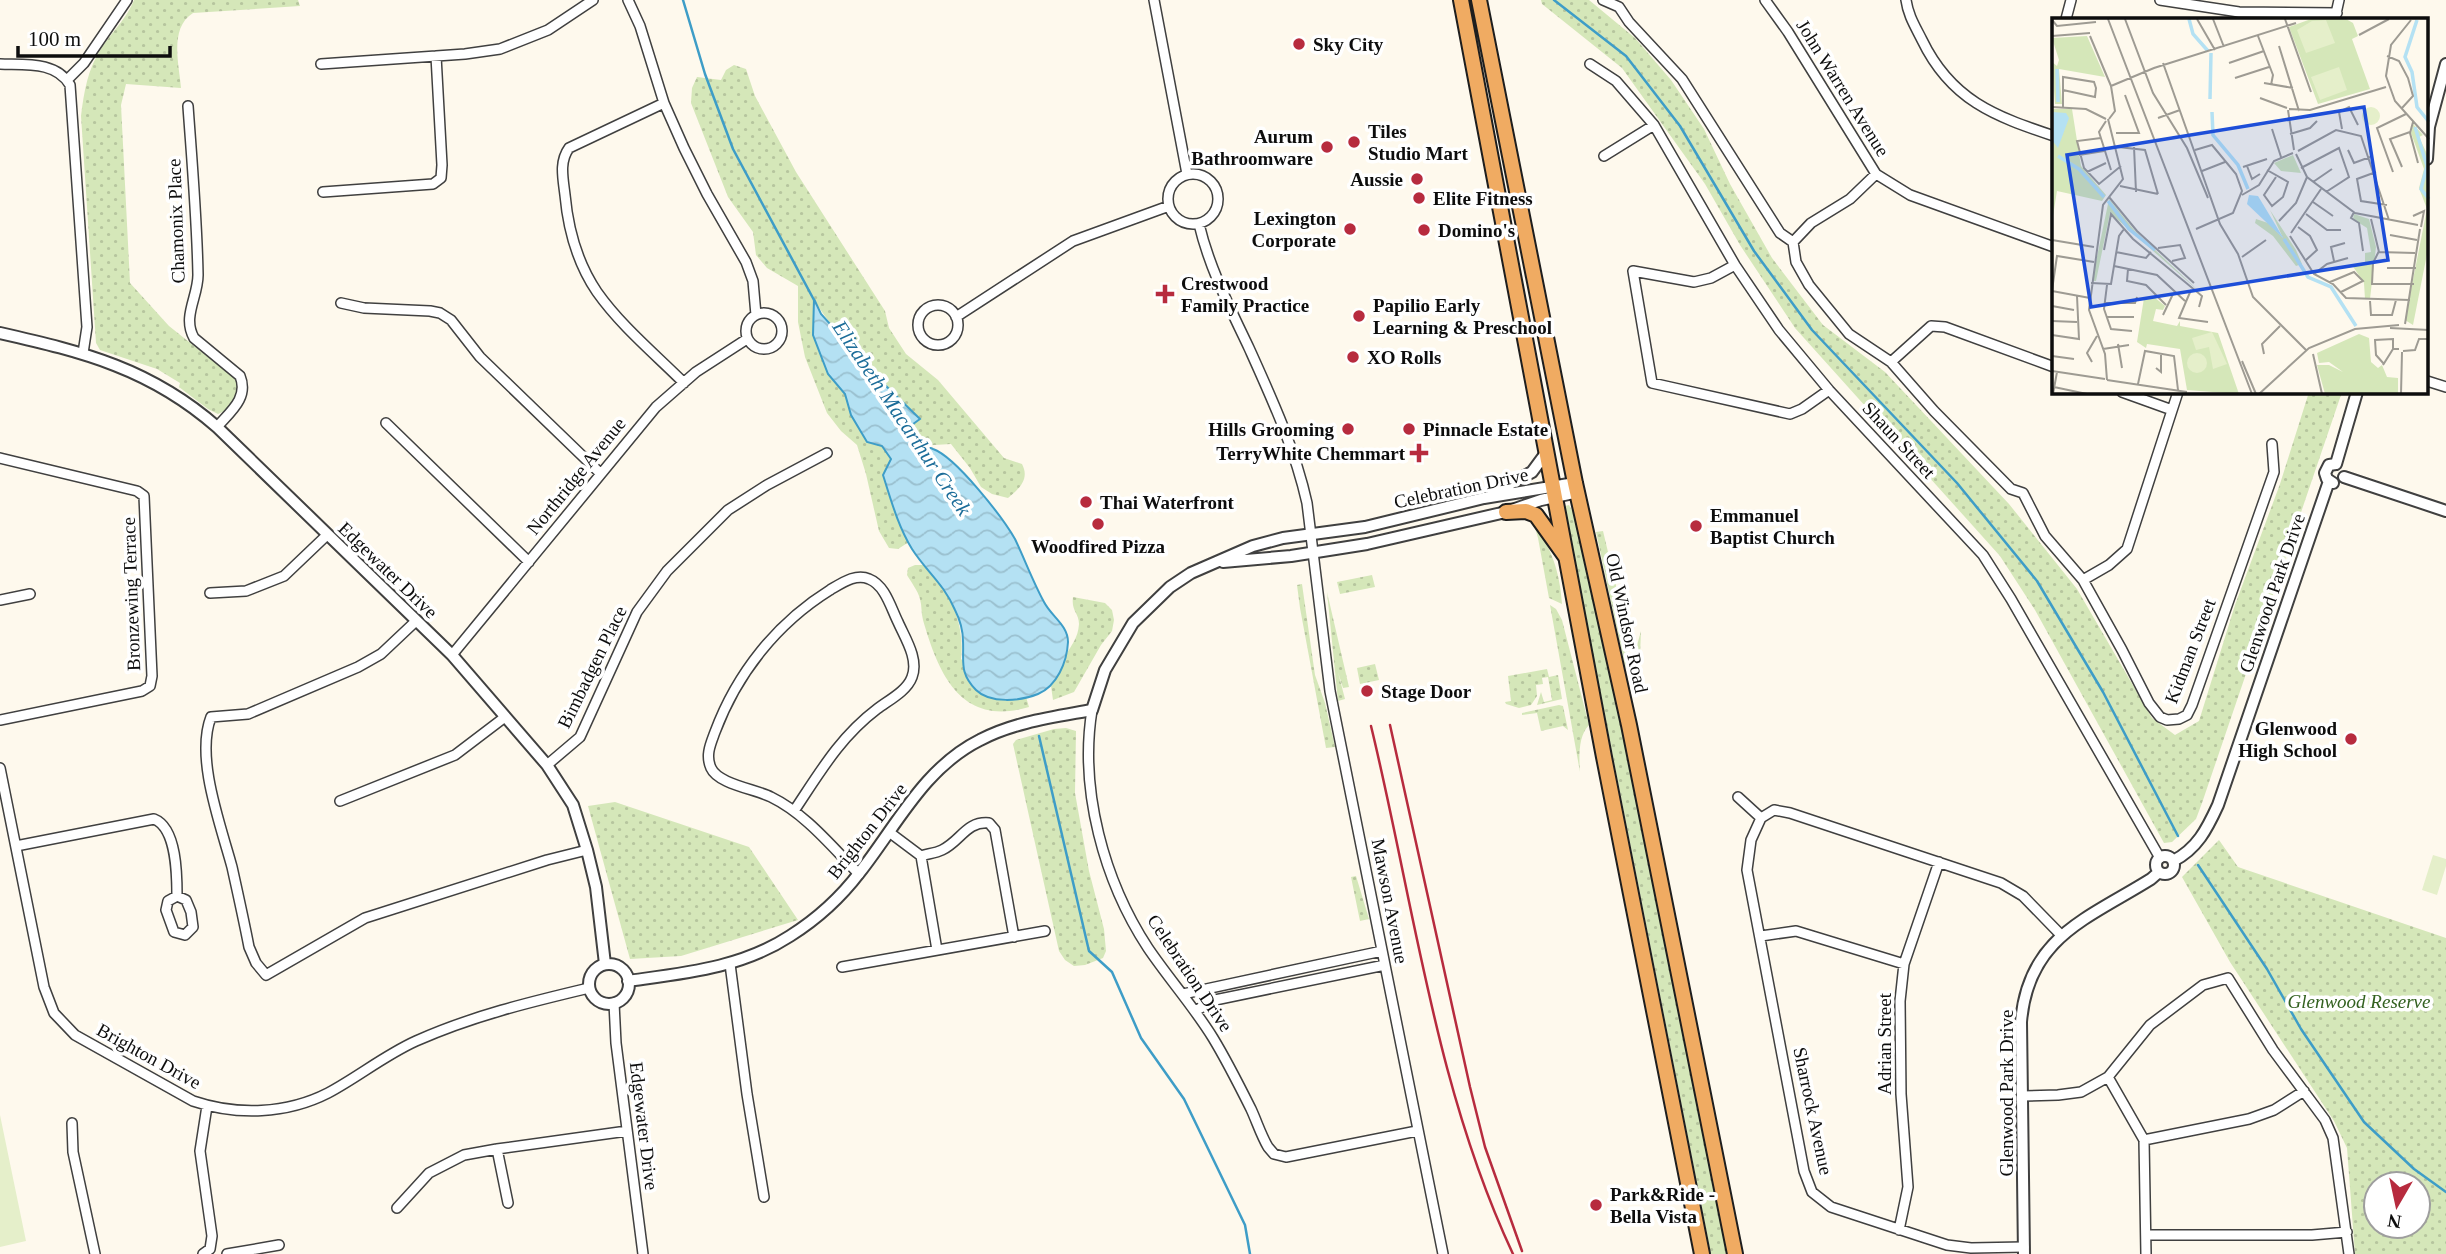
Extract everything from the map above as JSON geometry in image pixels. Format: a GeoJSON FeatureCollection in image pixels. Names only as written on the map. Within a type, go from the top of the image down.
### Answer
{"type":"FeatureCollection","features":[{"type":"Feature","properties":{"kind":"highway"},"geometry":{"type":"LineString","coordinates":[[1461,0],[1660,1047],[1702,1254]]}},
{"type":"Feature","properties":{"kind":"highway","name":"Old Windsor Road"},"geometry":{"type":"LineString","coordinates":[[1479,0],[1576,487],[1629,725],[1735,1254]]}},
{"type":"Feature","properties":{"kind":"highway"},"geometry":{"type":"LineString","coordinates":[[1506,512],[1526,511],[1535,515],[1567,558]]}},
{"type":"Feature","properties":{"kind":"street"},"geometry":{"type":"LineString","coordinates":[[67,80],[84,63],[127,0]]}},
{"type":"Feature","properties":{"kind":"street"},"geometry":{"type":"LineString","coordinates":[[321,64],[500,49],[548,30],[593,0]]}},
{"type":"Feature","properties":{"kind":"street"},"geometry":{"type":"LineString","coordinates":[[628,0],[664,103],[707,194],[746,262],[753,281],[756,315]]}},
{"type":"Feature","properties":{"kind":"street"},"geometry":{"type":"LineString","coordinates":[[1154,0],[1187,174]]}},
{"type":"Feature","properties":{"kind":"street"},"geometry":{"type":"LineString","coordinates":[[1602,0],[1622,3],[1629,22],[1682,79],[1780,233],[1793,242],[1796,262],[1809,285],[1849,334],[1891,362],[1931,326],[1945,327],[2052,366]]}},
{"type":"Feature","properties":{"kind":"street"},"geometry":{"type":"LineString","coordinates":[[1906,0],[1908,13],[1942,75],[1975,104],[2052,135]]}},
{"type":"Feature","properties":{"kind":"street"},"geometry":{"type":"LineString","coordinates":[[2066,18],[2071,0]]}},
{"type":"Feature","properties":{"kind":"street"},"geometry":{"type":"LineString","coordinates":[[2160,0],[2213,15],[2336,16],[2339,0]]}},
{"type":"Feature","properties":{"kind":"street","name":"John Warren Avenue"},"geometry":{"type":"LineString","coordinates":[[1768,1],[1876,174],[1910,195],[2052,246]]}},
{"type":"Feature","properties":{"kind":"street"},"geometry":{"type":"LineString","coordinates":[[323,192],[433,184],[441,178],[436,56]]}},
{"type":"Feature","properties":{"kind":"street"},"geometry":{"type":"LineString","coordinates":[[0,64],[48,67],[62,74],[72,92],[87,327],[83,353]]}},
{"type":"Feature","properties":{"kind":"street","name":"Shaun Street"},"geometry":{"type":"LineString","coordinates":[[1590,64],[1616,81],[1654,125],[1735,265],[1779,330],[1829,390],[1983,555],[2160,858]]}},
{"type":"Feature","properties":{"kind":"street"},"geometry":{"type":"LineString","coordinates":[[2428,143],[2429,127],[2446,64]]}},
{"type":"Feature","properties":{"kind":"street"},"geometry":{"type":"LineString","coordinates":[[664,103],[569,148],[563,156],[562,173],[571,233],[597,291],[627,327],[684,383]]}},
{"type":"Feature","properties":{"kind":"street","name":"Chamonix Place"},"geometry":{"type":"LineString","coordinates":[[188,106],[198,278],[189,314],[190,331],[194,338],[240,376],[243,383],[240,401],[217,427]]}},
{"type":"Feature","properties":{"kind":"street"},"geometry":{"type":"LineString","coordinates":[[1604,156],[1654,125]]}},
{"type":"Feature","properties":{"kind":"street"},"geometry":{"type":"LineString","coordinates":[[1187,174],[1208,180],[1217,192],[1216,209],[1199,224],[1185,223],[1178,219],[1168,206],[1170,188],[1187,174]]}},
{"type":"Feature","properties":{"kind":"street"},"geometry":{"type":"LineString","coordinates":[[1793,242],[1811,223],[1850,199],[1876,174]]}},
{"type":"Feature","properties":{"kind":"street"},"geometry":{"type":"LineString","coordinates":[[956,317],[1073,242],[1168,206]]}},
{"type":"Feature","properties":{"kind":"street","name":"Mawson Avenue"},"geometry":{"type":"LineString","coordinates":[[1199,224],[1226,300],[1294,453],[1307,503],[1330,691],[1443,1254]]}},
{"type":"Feature","properties":{"kind":"street"},"geometry":{"type":"LineString","coordinates":[[1735,265],[1711,278],[1694,282],[1633,271],[1652,383],[1790,414],[1829,390]]}},
{"type":"Feature","properties":{"kind":"street"},"geometry":{"type":"LineString","coordinates":[[341,303],[364,308],[430,311],[440,313],[451,320],[480,357],[600,473]]}},
{"type":"Feature","properties":{"kind":"street"},"geometry":{"type":"LineString","coordinates":[[940,305],[952,311],[956,317],[956,334],[947,342],[930,343],[921,335],[919,318],[928,308],[940,305]]}},
{"type":"Feature","properties":{"kind":"street"},"geometry":{"type":"LineString","coordinates":[[764,313],[776,318],[781,325],[781,337],[773,347],[765,350],[756,348],[747,339],[746,325],[756,315],[764,313]]}},
{"type":"Feature","properties":{"kind":"street","name":"Edgewater Drive"},"geometry":{"type":"LineString","coordinates":[[0,333],[83,353],[150,379],[176,395],[217,427],[452,655],[547,765],[573,805],[596,887],[606,964]]}},
{"type":"Feature","properties":{"kind":"street","name":"Northridge Avenue"},"geometry":{"type":"LineString","coordinates":[[452,655],[656,407],[696,372],[747,339]]}},
{"type":"Feature","properties":{"kind":"street","name":"Kidman Street"},"geometry":{"type":"LineString","coordinates":[[1891,362],[1934,411],[2011,489],[2023,494],[2045,536],[2082,580],[2154,710],[2167,720],[2187,715],[2274,471],[2272,444]]}},
{"type":"Feature","properties":{"kind":"street"},"geometry":{"type":"LineString","coordinates":[[2428,381],[2446,387]]}},
{"type":"Feature","properties":{"kind":"street"},"geometry":{"type":"LineString","coordinates":[[2128,394],[2172,410]]}},
{"type":"Feature","properties":{"kind":"street"},"geometry":{"type":"LineString","coordinates":[[2082,580],[2119,558],[2127,549],[2177,394]]}},
{"type":"Feature","properties":{"kind":"street"},"geometry":{"type":"LineString","coordinates":[[2336,464],[2356,394]]}},
{"type":"Feature","properties":{"kind":"street"},"geometry":{"type":"LineString","coordinates":[[386,423],[529,562]]}},
{"type":"Feature","properties":{"kind":"street","name":"Bimbadgen Place"},"geometry":{"type":"LineString","coordinates":[[547,765],[580,737],[637,612],[667,571],[728,510],[767,485],[827,453]]}},
{"type":"Feature","properties":{"kind":"street"},"geometry":{"type":"LineString","coordinates":[[1484,498],[1532,472],[1546,453]]}},
{"type":"Feature","properties":{"kind":"street","name":"Bronzewing Terrace"},"geometry":{"type":"LineString","coordinates":[[0,458],[137,491],[144,496],[152,676],[150,686],[142,691],[0,720]]}},
{"type":"Feature","properties":{"kind":"street"},"geometry":{"type":"LineString","coordinates":[[2336,464],[2343,468],[2344,477],[2338,483],[2329,481],[2326,470],[2329,465],[2336,464]]}},
{"type":"Feature","properties":{"kind":"street"},"geometry":{"type":"LineString","coordinates":[[2344,477],[2446,511]]}},
{"type":"Feature","properties":{"kind":"street","name":"Glenwood Park Drive"},"geometry":{"type":"LineString","coordinates":[[2173,861],[2192,850],[2218,805],[2329,481]]}},
{"type":"Feature","properties":{"kind":"street"},"geometry":{"type":"LineString","coordinates":[[1555,492],[1576,487]]}},
{"type":"Feature","properties":{"kind":"street","name":"Celebration Drive"},"geometry":{"type":"LineString","coordinates":[[1213,563],[1312,553],[1367,544],[1506,512],[1555,492]]}},
{"type":"Feature","properties":{"kind":"street","name":"Celebration Drive"},"geometry":{"type":"LineString","coordinates":[[1417,1132],[1286,1157],[1274,1154],[1263,1139],[1228,1063],[1183,994],[1147,946],[1116,884],[1090,789],[1087,739],[1092,710],[1105,670],[1133,623],[1170,587],[1191,573],[1253,546],[1283,538],[1364,527],[1484,498],[1555,492]]}},
{"type":"Feature","properties":{"kind":"street"},"geometry":{"type":"LineString","coordinates":[[210,593],[246,591],[284,576],[327,536]]}},
{"type":"Feature","properties":{"kind":"street"},"geometry":{"type":"LineString","coordinates":[[794,811],[843,739],[857,724],[905,687],[913,677],[915,663],[906,639],[881,587],[872,580],[854,578],[829,591],[797,614],[767,643],[746,671],[724,709],[709,748],[709,764],[713,773],[722,780],[768,796],[794,811],[859,874]]}},
{"type":"Feature","properties":{"kind":"street"},"geometry":{"type":"LineString","coordinates":[[0,600],[30,594]]}},
{"type":"Feature","properties":{"kind":"street"},"geometry":{"type":"LineString","coordinates":[[416,621],[381,654],[358,667],[248,713],[211,718],[206,741],[210,781],[249,947],[256,963],[266,975],[365,918],[547,860],[587,850]]}},
{"type":"Feature","properties":{"kind":"street","name":"Brighton Drive"},"geometry":{"type":"LineString","coordinates":[[628,981],[730,964],[768,948],[807,925],[859,874],[905,807],[940,767],[978,741],[1004,729],[1035,720],[1092,710]]}},
{"type":"Feature","properties":{"kind":"street"},"geometry":{"type":"LineString","coordinates":[[340,801],[455,755],[506,717]]}},
{"type":"Feature","properties":{"kind":"street","name":"Brighton Drive"},"geometry":{"type":"LineString","coordinates":[[0,768],[44,987],[54,1013],[75,1035],[179,1095],[207,1106],[254,1111],[302,1104],[327,1093],[414,1042],[517,1005],[589,988]]}},
{"type":"Feature","properties":{"kind":"street"},"geometry":{"type":"LineString","coordinates":[[1738,797],[1761,818],[1774,810],[1790,813],[2001,883],[2023,896],[2061,935]]}},
{"type":"Feature","properties":{"kind":"street","name":"Sharrock Avenue"},"geometry":{"type":"LineString","coordinates":[[1761,818],[1751,840],[1747,870],[1804,1171],[1812,1192],[1831,1207],[1959,1247],[2024,1250]]}},
{"type":"Feature","properties":{"kind":"street"},"geometry":{"type":"LineString","coordinates":[[16,846],[154,819],[161,822],[168,833],[177,870],[177,897]]}},
{"type":"Feature","properties":{"kind":"street"},"geometry":{"type":"LineString","coordinates":[[920,856],[943,850],[970,827],[989,823],[995,830],[1014,937]]}},
{"type":"Feature","properties":{"kind":"street"},"geometry":{"type":"LineString","coordinates":[[889,832],[920,856],[937,950]]}},
{"type":"Feature","properties":{"kind":"street"},"geometry":{"type":"LineString","coordinates":[[2168,857],[2173,861],[2173,869],[2169,873],[2159,872],[2156,866],[2160,858],[2168,857]]}},
{"type":"Feature","properties":{"kind":"street","name":"Adrian Street"},"geometry":{"type":"LineString","coordinates":[[1899,1230],[1908,1187],[1900,1094],[1900,1001],[1904,964],[1939,862]]}},
{"type":"Feature","properties":{"kind":"street","name":"Glenwood Park Drive"},"geometry":{"type":"LineString","coordinates":[[2024,1250],[2021,1022],[2024,998],[2039,961],[2061,935],[2159,872]]}},
{"type":"Feature","properties":{"kind":"street"},"geometry":{"type":"LineString","coordinates":[[842,967],[1045,931]]}},
{"type":"Feature","properties":{"kind":"street"},"geometry":{"type":"LineString","coordinates":[[1761,936],[1796,931],[1904,964]]}},
{"type":"Feature","properties":{"kind":"street"},"geometry":{"type":"LineString","coordinates":[[1183,994],[1382,951]]}},
{"type":"Feature","properties":{"kind":"street"},"geometry":{"type":"LineString","coordinates":[[606,964],[623,970],[628,981],[627,992],[614,1003],[598,1001],[589,988],[592,973],[606,964]]}},
{"type":"Feature","properties":{"kind":"street"},"geometry":{"type":"LineString","coordinates":[[730,964],[764,1197]]}},
{"type":"Feature","properties":{"kind":"street"},"geometry":{"type":"LineString","coordinates":[[1195,1012],[1215,1000],[1385,965]]}},
{"type":"Feature","properties":{"kind":"street"},"geometry":{"type":"LineString","coordinates":[[2022,1096],[2081,1092],[2108,1077],[2150,1025],[2203,985],[2228,978],[2273,1050],[2325,1121],[2333,1138],[2348,1254]]}},
{"type":"Feature","properties":{"kind":"street","name":"Edgewater Drive"},"geometry":{"type":"LineString","coordinates":[[614,1003],[616,1043],[643,1254]]}},
{"type":"Feature","properties":{"kind":"street"},"geometry":{"type":"LineString","coordinates":[[2108,1077],[2144,1140],[2146,1254]]}},
{"type":"Feature","properties":{"kind":"street"},"geometry":{"type":"LineString","coordinates":[[2144,1140],[2249,1119],[2274,1110],[2304,1091]]}},
{"type":"Feature","properties":{"kind":"street"},"geometry":{"type":"LineString","coordinates":[[207,1106],[200,1151],[212,1236],[207,1252],[225,1254],[278,1245]]}},
{"type":"Feature","properties":{"kind":"street"},"geometry":{"type":"LineString","coordinates":[[72,1124],[73,1152],[94,1254]]}},
{"type":"Feature","properties":{"kind":"street"},"geometry":{"type":"LineString","coordinates":[[397,1208],[429,1173],[464,1155],[627,1131]]}},
{"type":"Feature","properties":{"kind":"street"},"geometry":{"type":"LineString","coordinates":[[497,1149],[508,1203]]}},
{"type":"Feature","properties":{"kind":"street"},"geometry":{"type":"LineString","coordinates":[[2146,1235],[2312,1235],[2347,1232]]}},
{"type":"Feature","properties":{"kind":"green space"},"geometry":{"type":"Polygon","coordinates":[[[134,0],[298,0],[300,6],[193,13],[181,28],[178,37],[181,88],[126,84],[121,105],[130,283],[169,326],[238,381],[234,401],[228,409],[218,414],[179,387],[180,383],[157,369],[100,350],[96,343],[81,116],[93,63],[134,0]]]}},
{"type":"Feature","properties":{"kind":"green space"},"geometry":{"type":"Polygon","coordinates":[[[1541,0],[1589,0],[1635,38],[1671,80],[1704,129],[1730,184],[1772,258],[1823,325],[1885,372],[2009,504],[2077,589],[2152,718],[2175,735],[2199,721],[2235,605],[2280,484],[2308,394],[2341,394],[2196,819],[2172,842],[2164,843],[2035,610],[2000,556],[1795,328],[1740,245],[1705,184],[1622,68],[1542,4],[1541,0]]]}},
{"type":"Feature","properties":{"kind":"green space"},"geometry":{"type":"Polygon","coordinates":[[[734,65],[746,69],[755,96],[796,172],[885,311],[889,328],[906,354],[938,380],[1004,458],[1022,464],[1024,479],[1008,498],[992,494],[981,487],[951,444],[918,446],[905,430],[920,418],[849,346],[814,300],[828,374],[845,394],[851,415],[882,446],[891,460],[897,518],[909,542],[898,549],[889,548],[879,531],[857,445],[827,413],[805,357],[798,322],[798,286],[767,268],[756,255],[753,232],[728,197],[691,103],[692,88],[697,77],[721,80],[726,70],[734,65]]]}},
{"type":"Feature","properties":{"kind":"green space"},"geometry":{"type":"Polygon","coordinates":[[[1569,505],[1578,522],[1632,774],[1728,1254],[1711,1254],[1567,523],[1565,506],[1569,505]]]}},
{"type":"Feature","properties":{"kind":"green space"},"geometry":{"type":"Polygon","coordinates":[[[1533,521],[1554,560],[1562,604],[1549,598],[1533,521]]]}},
{"type":"Feature","properties":{"kind":"green space"},"geometry":{"type":"Polygon","coordinates":[[[1603,531],[1623,615],[1622,630],[1631,667],[1641,631],[1639,680],[1631,675],[1625,666],[1596,532],[1603,531]]]}},
{"type":"Feature","properties":{"kind":"green space"},"geometry":{"type":"Polygon","coordinates":[[[926,565],[949,597],[961,633],[961,659],[1002,700],[1026,697],[1029,707],[1006,711],[986,710],[970,703],[957,692],[937,660],[923,620],[919,596],[907,575],[908,568],[926,565]]]}},
{"type":"Feature","properties":{"kind":"green space"},"geometry":{"type":"Polygon","coordinates":[[[1372,575],[1375,587],[1340,594],[1337,582],[1372,575]]]}},
{"type":"Feature","properties":{"kind":"green space"},"geometry":{"type":"Polygon","coordinates":[[[1302,584],[1315,675],[1325,703],[1335,747],[1326,748],[1300,608],[1297,585],[1302,584]]]}},
{"type":"Feature","properties":{"kind":"green space"},"geometry":{"type":"Polygon","coordinates":[[[1327,592],[1349,687],[1343,688],[1338,672],[1345,699],[1338,701],[1327,592]]]}},
{"type":"Feature","properties":{"kind":"green space"},"geometry":{"type":"Polygon","coordinates":[[[1073,597],[1105,603],[1112,610],[1112,631],[1074,692],[1053,700],[1051,686],[1078,629],[1079,620],[1073,606],[1073,597]]]}},
{"type":"Feature","properties":{"kind":"green space"},"geometry":{"type":"Polygon","coordinates":[[[1550,605],[1556,609],[1562,620],[1589,725],[1581,741],[1580,772],[1550,605]]]}},
{"type":"Feature","properties":{"kind":"green space"},"geometry":{"type":"Polygon","coordinates":[[[1375,664],[1379,680],[1360,684],[1357,668],[1375,664]]]}},
{"type":"Feature","properties":{"kind":"green space"},"geometry":{"type":"Polygon","coordinates":[[[1547,669],[1549,677],[1558,675],[1562,699],[1537,705],[1541,692],[1544,702],[1552,700],[1548,677],[1542,678],[1543,684],[1536,685],[1537,696],[1531,705],[1519,708],[1506,704],[1505,702],[1511,701],[1508,676],[1547,669]]]}},
{"type":"Feature","properties":{"kind":"green space"},"geometry":{"type":"Polygon","coordinates":[[[1563,706],[1568,730],[1563,726],[1541,731],[1537,713],[1522,715],[1522,713],[1563,706]]]}},
{"type":"Feature","properties":{"kind":"green space"},"geometry":{"type":"Polygon","coordinates":[[[1066,728],[1076,731],[1075,793],[1089,871],[1104,929],[1106,951],[1103,958],[1074,966],[1065,960],[1059,951],[1013,744],[1016,740],[1066,728]]]}},
{"type":"Feature","properties":{"kind":"green space"},"geometry":{"type":"Polygon","coordinates":[[[615,802],[749,847],[798,920],[681,956],[630,959],[588,806],[615,802]]]}},
{"type":"Feature","properties":{"kind":"green space","name":"Glenwood Reserve"},"geometry":{"type":"Polygon","coordinates":[[[2219,840],[2238,867],[2446,938],[2446,1254],[2355,1254],[2347,1148],[2334,1121],[2230,962],[2182,877],[2219,840]]]}},
{"type":"Feature","properties":{"kind":"green space"},"geometry":{"type":"Polygon","coordinates":[[[2433,855],[2446,859],[2437,895],[2422,890],[2433,855]]]}},
{"type":"Feature","properties":{"kind":"green space"},"geometry":{"type":"Polygon","coordinates":[[[1356,876],[1369,919],[1360,921],[1351,877],[1356,876]]]}},
{"type":"Feature","properties":{"kind":"green space"},"geometry":{"type":"Polygon","coordinates":[[[0,1115],[26,1241],[0,1247],[0,1115]]]}},
{"type":"Feature","properties":{"kind":"water"},"geometry":{"type":"Polygon","coordinates":[[[814,299],[821,314],[884,384],[920,419],[905,430],[918,446],[933,449],[954,463],[990,503],[1015,539],[1044,602],[1067,636],[1063,665],[1056,679],[1045,690],[1023,698],[989,698],[976,690],[967,678],[962,633],[951,601],[912,549],[895,513],[883,475],[891,459],[882,446],[867,442],[851,415],[845,394],[828,374],[813,335],[814,299]]]}},
{"type":"Feature","properties":{"kind":"waterway","name":"Elizabeth Macarthur Creek"},"geometry":{"type":"LineString","coordinates":[[683,0],[705,74],[733,149],[814,300]]}},
{"type":"Feature","properties":{"kind":"waterway"},"geometry":{"type":"LineString","coordinates":[[1554,0],[1626,56],[1680,126],[1754,251],[1812,330],[1957,483],[2037,581],[2103,692],[2178,836]]}},
{"type":"Feature","properties":{"kind":"waterway","name":"Elizabeth Macarthur Creek"},"geometry":{"type":"LineString","coordinates":[[1039,736],[1089,951],[1112,972],[1141,1038],[1184,1099],[1245,1225],[1250,1254]]}},
{"type":"Feature","properties":{"kind":"waterway"},"geometry":{"type":"LineString","coordinates":[[2198,865],[2267,969],[2301,1029],[2364,1122],[2414,1169],[2446,1192]]}},
{"type":"Feature","properties":{"kind":"railway"},"geometry":{"type":"LineString","coordinates":[[1390,725],[1485,1147],[1522,1251]]}},
{"type":"Feature","properties":{"kind":"railway"},"geometry":{"type":"LineString","coordinates":[[1371,726],[1445,1061],[1486,1191],[1513,1254]]}},
{"type":"Feature","properties":{"kind":"place","name":"Sky City"},"geometry":{"type":"Point","coordinates":[1299,44]}},
{"type":"Feature","properties":{"kind":"place","name":"Tiles Studio Mart"},"geometry":{"type":"Point","coordinates":[1354,142]}},
{"type":"Feature","properties":{"kind":"place","name":"Aurum Bathroomware"},"geometry":{"type":"Point","coordinates":[1327,147]}},
{"type":"Feature","properties":{"kind":"place","name":"Aussie"},"geometry":{"type":"Point","coordinates":[1417,179]}},
{"type":"Feature","properties":{"kind":"place","name":"Elite Fitness"},"geometry":{"type":"Point","coordinates":[1419,198]}},
{"type":"Feature","properties":{"kind":"place","name":"Lexington Corporate"},"geometry":{"type":"Point","coordinates":[1350,229]}},
{"type":"Feature","properties":{"kind":"place","name":"Domino's"},"geometry":{"type":"Point","coordinates":[1424,230]}},
{"type":"Feature","properties":{"kind":"place","name":"Crestwood Family Practice"},"geometry":{"type":"Point","coordinates":[1165,294]}},
{"type":"Feature","properties":{"kind":"place","name":"Papilio Early Learning & Preschool"},"geometry":{"type":"Point","coordinates":[1359,316]}},
{"type":"Feature","properties":{"kind":"place","name":"XO Rolls"},"geometry":{"type":"Point","coordinates":[1353,357]}},
{"type":"Feature","properties":{"kind":"place","name":"Hills Grooming"},"geometry":{"type":"Point","coordinates":[1348,429]}},
{"type":"Feature","properties":{"kind":"place","name":"Pinnacle Estate"},"geometry":{"type":"Point","coordinates":[1409,429]}},
{"type":"Feature","properties":{"kind":"place","name":"TerryWhite Chemmart"},"geometry":{"type":"Point","coordinates":[1419,453]}},
{"type":"Feature","properties":{"kind":"place","name":"Thai Waterfront"},"geometry":{"type":"Point","coordinates":[1086,502]}},
{"type":"Feature","properties":{"kind":"place","name":"Woodfired Pizza"},"geometry":{"type":"Point","coordinates":[1098,524]}},
{"type":"Feature","properties":{"kind":"place","name":"Emmanuel Baptist Church"},"geometry":{"type":"Point","coordinates":[1696,526]}},
{"type":"Feature","properties":{"kind":"place","name":"Stage Door"},"geometry":{"type":"Point","coordinates":[1367,691]}},
{"type":"Feature","properties":{"kind":"place","name":"Glenwood High School"},"geometry":{"type":"Point","coordinates":[2351,739]}},
{"type":"Feature","properties":{"kind":"place","name":"Park&Ride - Bella Vista"},"geometry":{"type":"Point","coordinates":[1596,1205]}}]}
